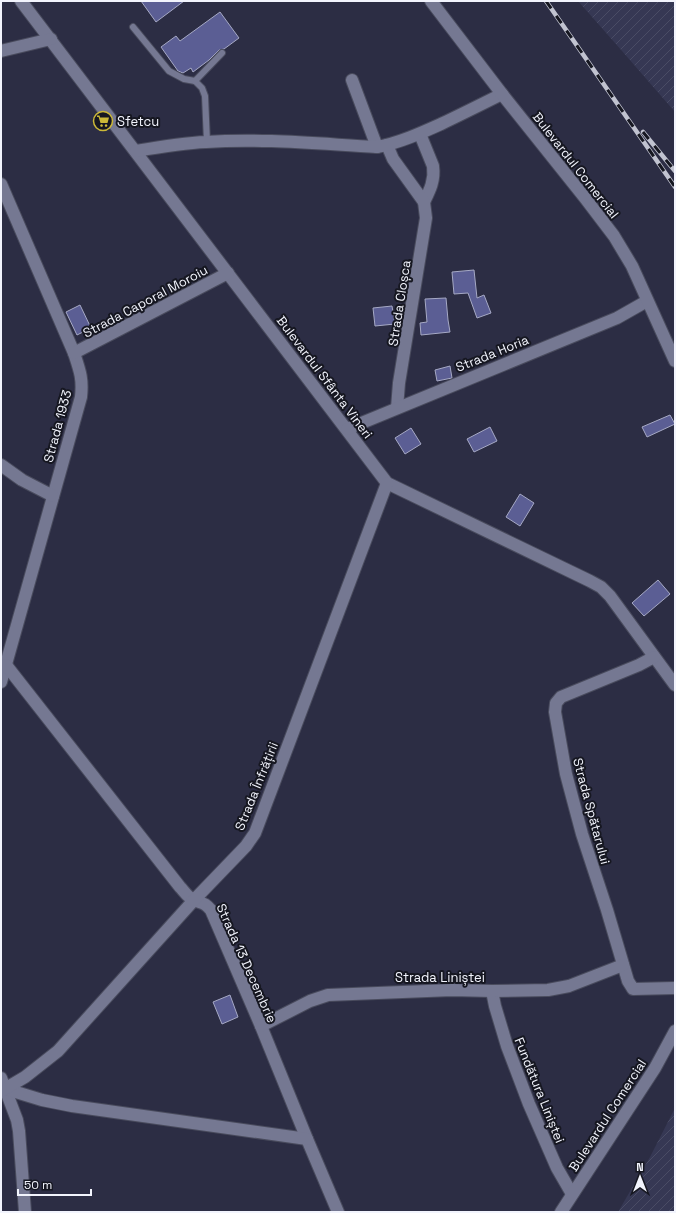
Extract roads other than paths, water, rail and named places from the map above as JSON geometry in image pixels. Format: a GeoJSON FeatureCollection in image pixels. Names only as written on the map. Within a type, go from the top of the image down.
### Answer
{"type":"FeatureCollection","features":[{"type":"Feature","properties":{"kind":"street","name":"Bulevardul Sfânta Vineri"},"geometry":{"type":"LineString","coordinates":[[21,1],[387,483],[590,580],[601,587],[610,596],[675,685]]}},
{"type":"Feature","properties":{"kind":"street","name":"Bulevardul Comercial"},"geometry":{"type":"LineString","coordinates":[[431,1],[614,236],[632,266],[675,361]]}},
{"type":"Feature","properties":{"kind":"street"},"geometry":{"type":"LineString","coordinates":[[1,51],[51,39]]}},
{"type":"Feature","properties":{"kind":"street"},"geometry":{"type":"LineString","coordinates":[[352,80],[382,146],[424,202]]}},
{"type":"Feature","properties":{"kind":"street"},"geometry":{"type":"LineString","coordinates":[[136,151],[164,146],[206,142],[261,141],[382,146],[420,134],[474,109],[502,94]]}},
{"type":"Feature","properties":{"kind":"street","name":"Strada Cloșca"},"geometry":{"type":"LineString","coordinates":[[397,408],[399,383],[426,218],[424,202],[434,180],[433,166],[420,134]]}},
{"type":"Feature","properties":{"kind":"street","name":"Strada 1933"},"geometry":{"type":"LineString","coordinates":[[1,184],[74,353],[80,371],[82,385],[81,397],[1,682]]}},
{"type":"Feature","properties":{"kind":"street","name":"Strada Caporal Moroiu"},"geometry":{"type":"LineString","coordinates":[[74,353],[228,273]]}},
{"type":"Feature","properties":{"kind":"street","name":"Strada Horia"},"geometry":{"type":"LineString","coordinates":[[347,429],[617,318],[647,301]]}},
{"type":"Feature","properties":{"kind":"street"},"geometry":{"type":"LineString","coordinates":[[1,465],[22,480],[53,496]]}},
{"type":"Feature","properties":{"kind":"street","name":"Strada Înfrățirii"},"geometry":{"type":"LineString","coordinates":[[3,1086],[25,1077],[58,1051],[194,900],[246,846],[255,833],[387,483]]}},
{"type":"Feature","properties":{"kind":"street","name":"Strada Spătarului"},"geometry":{"type":"LineString","coordinates":[[654,657],[639,665],[560,696],[556,703],[555,712],[566,774],[582,834],[628,981],[633,989],[675,988]]}},
{"type":"Feature","properties":{"kind":"street","name":"Strada 13 Decembrie"},"geometry":{"type":"LineString","coordinates":[[6,665],[187,895],[194,900],[207,905],[211,910],[261,1026],[306,1140],[338,1212]]}},
{"type":"Feature","properties":{"kind":"street","name":"Strada Liniștei"},"geometry":{"type":"LineString","coordinates":[[261,1026],[310,1001],[328,995],[444,990],[548,990],[569,986],[623,965]]}},
{"type":"Feature","properties":{"kind":"street","name":"Fundătura Liniștei"},"geometry":{"type":"LineString","coordinates":[[492,991],[507,1046],[529,1104],[557,1168],[572,1194]]}},
{"type":"Feature","properties":{"kind":"street","name":"Bulevardul Comercial"},"geometry":{"type":"LineString","coordinates":[[561,1212],[655,1068],[675,1031]]}},
{"type":"Feature","properties":{"kind":"street"},"geometry":{"type":"LineString","coordinates":[[3,1086],[42,1100],[72,1106],[306,1140]]}},
{"type":"Feature","properties":{"kind":"street"},"geometry":{"type":"LineString","coordinates":[[3,1086],[17,1120],[19,1131],[25,1212]]}},
{"type":"Feature","properties":{"kind":"lane"},"geometry":{"type":"LineString","coordinates":[[133,27],[168,71],[184,79],[195,81],[202,88],[205,96],[206,142]]}},
{"type":"Feature","properties":{"kind":"lane"},"geometry":{"type":"LineString","coordinates":[[195,81],[222,53]]}},
{"type":"Feature","properties":{"kind":"railway"},"geometry":{"type":"LineString","coordinates":[[546,1],[675,187]]}},
{"type":"Feature","properties":{"kind":"railway"},"geometry":{"type":"LineString","coordinates":[[643,132],[675,171]]}},
{"type":"Feature","properties":{"kind":"place","name":"Sfetcu"},"geometry":{"type":"Point","coordinates":[103,121]}}]}
